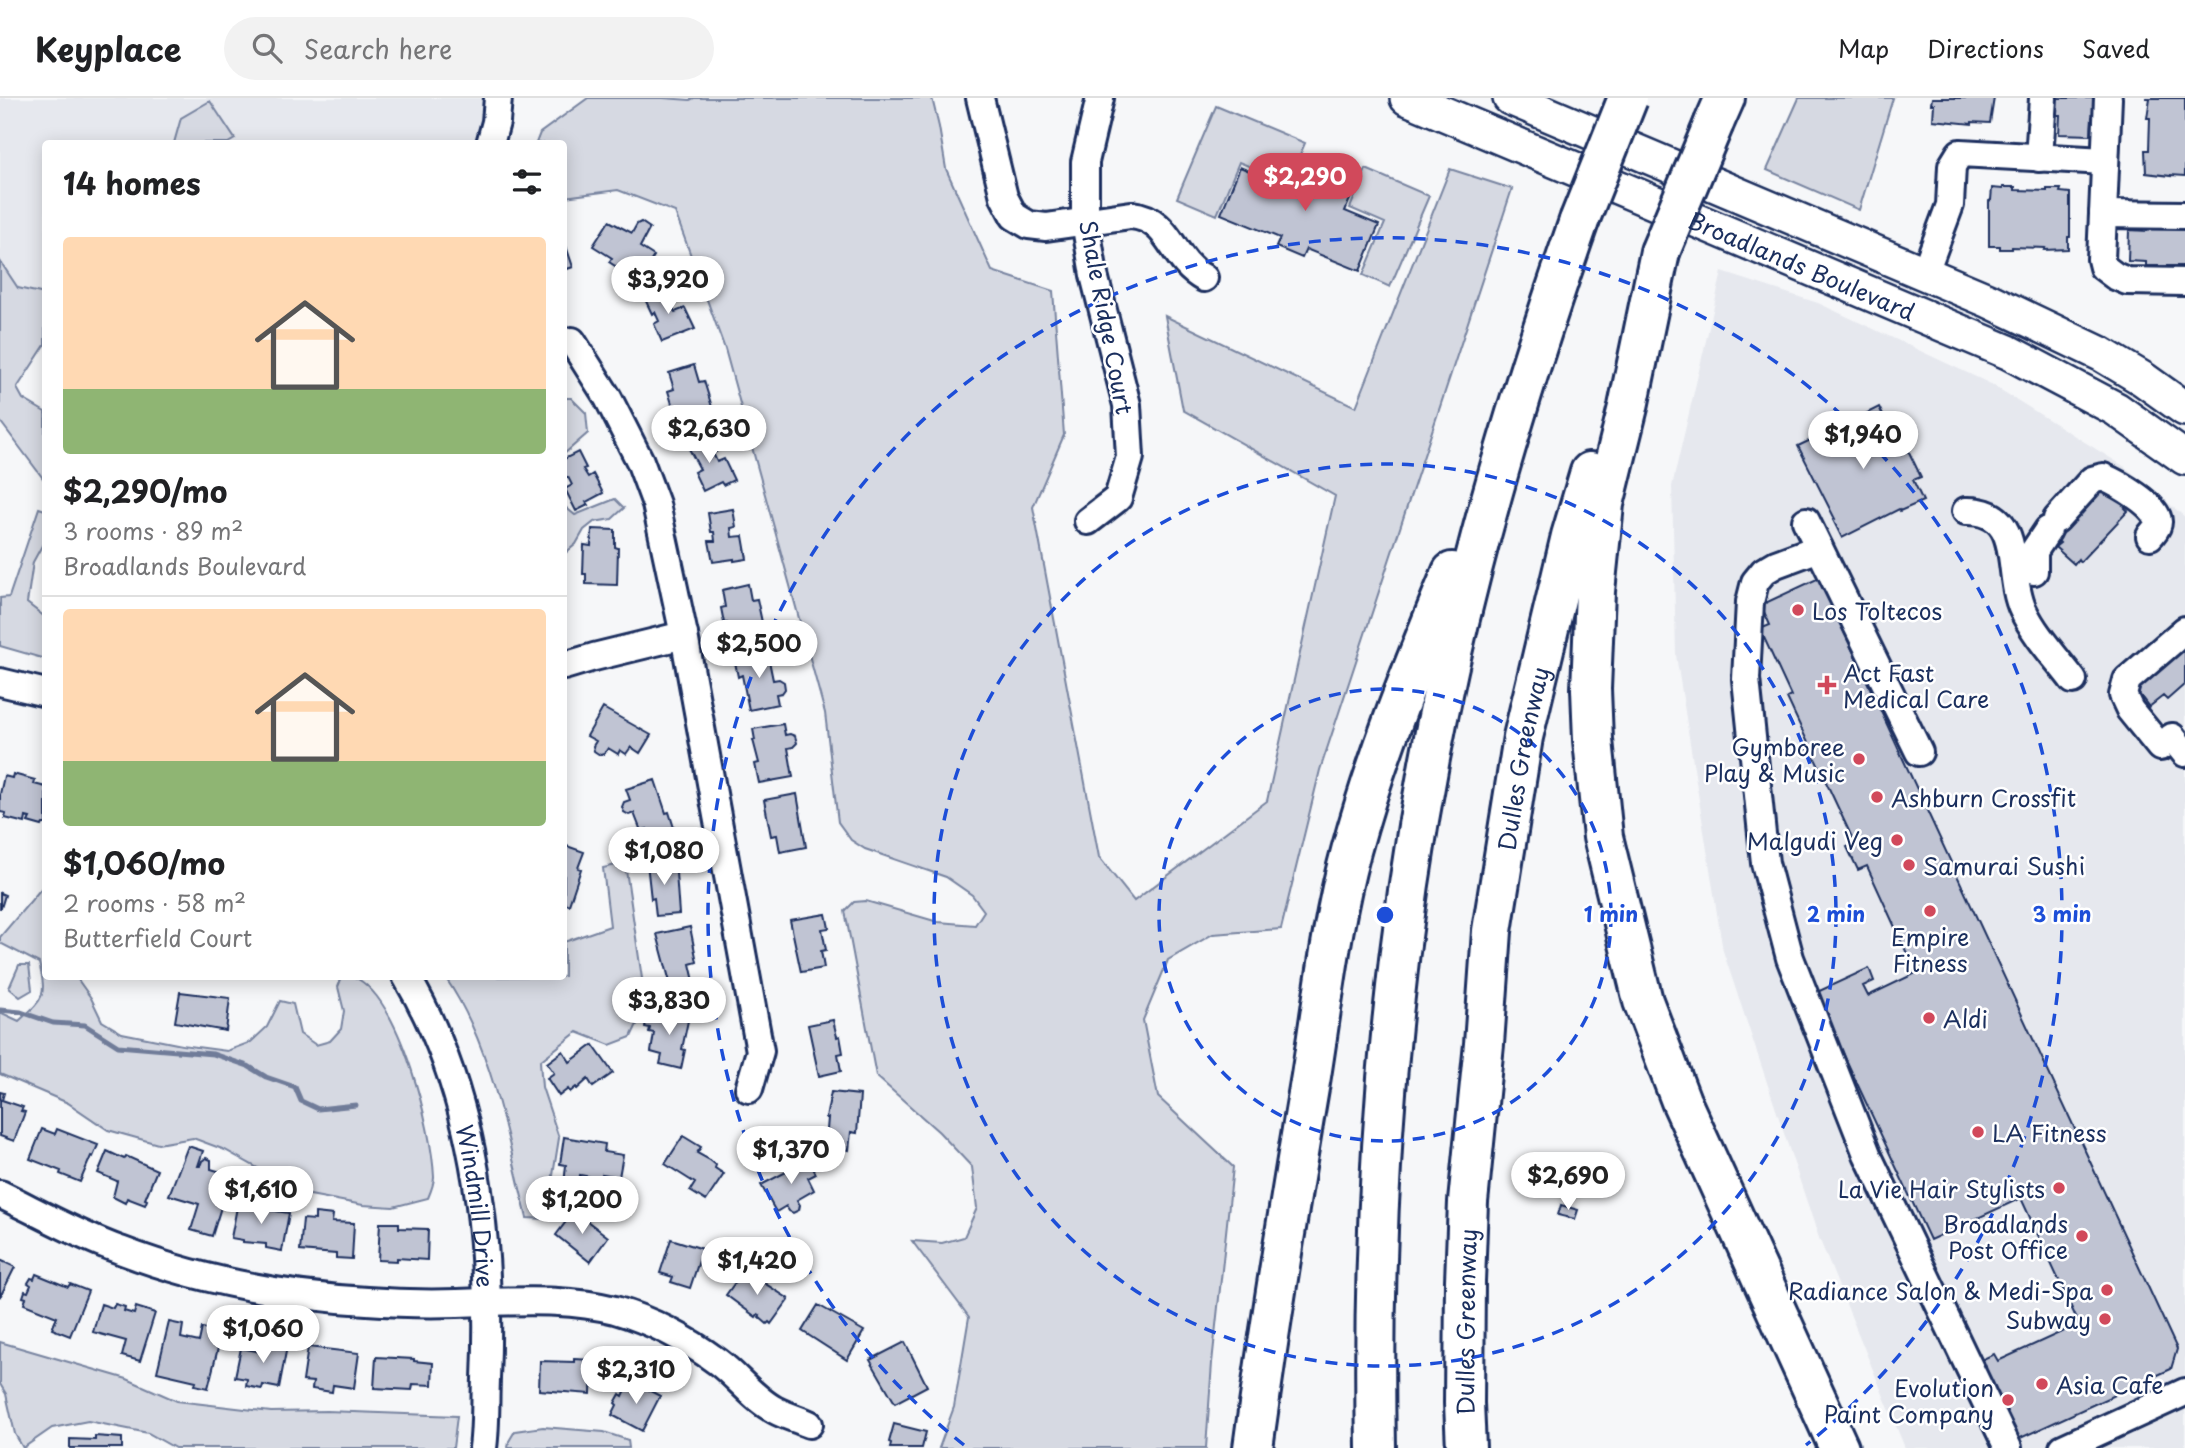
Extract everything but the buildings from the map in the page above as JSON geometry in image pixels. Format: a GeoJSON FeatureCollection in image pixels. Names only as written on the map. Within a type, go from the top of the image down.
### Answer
{"type":"FeatureCollection","features":[{"type":"Feature","properties":{"kind":"highway"},"geometry":{"type":"LineString","coordinates":[[1376,1448],[1376,1271],[1382,1142],[1392,1027],[1406,912],[1445,684],[1471,572],[1534,350],[1578,221],[1628,98]]}},
{"type":"Feature","properties":{"kind":"highway","name":"Dulles Greenway"},"geometry":{"type":"LineString","coordinates":[[1466,1448],[1464,1404],[1468,1202],[1492,931],[1523,737],[1571,536],[1623,357],[1660,253],[1719,111]]}},
{"type":"Feature","properties":{"kind":"highway"},"geometry":{"type":"LineString","coordinates":[[1660,253],[1628,407],[1604,504],[1595,591],[1591,689],[1603,837],[1643,1001],[1658,1045],[1839,1448]]}},
{"type":"Feature","properties":{"kind":"highway"},"geometry":{"type":"LineString","coordinates":[[1253,1448],[1268,1333],[1328,960],[1350,854],[1396,707],[1507,438]]}},
{"type":"Feature","properties":{"kind":"main road","name":"Broadlands Boulevard"},"geometry":{"type":"LineString","coordinates":[[1407,98],[2008,352],[2116,409],[2185,458]]}},
{"type":"Feature","properties":{"kind":"main road","name":"Broadlands Boulevard"},"geometry":{"type":"LineString","coordinates":[[1510,98],[1925,272],[2053,330],[2143,379],[2185,409]]}},
{"type":"Feature","properties":{"kind":"street"},"geometry":{"type":"LineString","coordinates":[[491,140],[498,98]]}},
{"type":"Feature","properties":{"kind":"street"},"geometry":{"type":"LineString","coordinates":[[980,98],[1004,197],[1014,216],[1029,225],[1046,227],[1131,215],[1145,217],[1160,226],[1192,272],[1204,278]]}},
{"type":"Feature","properties":{"kind":"street","name":"Shale Ridge Court"},"geometry":{"type":"LineString","coordinates":[[1088,521],[1118,498],[1130,457],[1127,405],[1094,275],[1085,220],[1085,162],[1100,98]]}},
{"type":"Feature","properties":{"kind":"street"},"geometry":{"type":"LineString","coordinates":[[2039,158],[2043,98]]}},
{"type":"Feature","properties":{"kind":"street"},"geometry":{"type":"LineString","coordinates":[[2108,98],[2101,259],[2103,267],[2127,281],[2185,282]]}},
{"type":"Feature","properties":{"kind":"street"},"geometry":{"type":"LineString","coordinates":[[1925,272],[1950,205],[1952,166],[1960,153],[2105,161]]}},
{"type":"Feature","properties":{"kind":"street"},"geometry":{"type":"LineString","coordinates":[[2103,214],[2185,215]]}},
{"type":"Feature","properties":{"kind":"street"},"geometry":{"type":"LineString","coordinates":[[572,341],[608,398],[644,471],[656,504],[684,635],[760,1051],[750,1089]]}},
{"type":"Feature","properties":{"kind":"street"},"geometry":{"type":"LineString","coordinates":[[2034,571],[2034,551],[2052,524],[2092,480],[2103,477],[2117,483],[2156,512],[2157,527],[2150,536]]}},
{"type":"Feature","properties":{"kind":"street"},"geometry":{"type":"LineString","coordinates":[[1966,511],[1981,511],[1994,516],[2002,527],[2012,544],[2014,574],[2023,610],[2073,680]]}},
{"type":"Feature","properties":{"kind":"street"},"geometry":{"type":"LineString","coordinates":[[1806,521],[1919,752]]}},
{"type":"Feature","properties":{"kind":"street"},"geometry":{"type":"LineString","coordinates":[[1819,548],[1764,571],[1755,582],[1750,601],[1746,680],[1765,863],[1790,958],[1867,1154],[2008,1448]]}},
{"type":"Feature","properties":{"kind":"street"},"geometry":{"type":"LineString","coordinates":[[2172,746],[2130,710],[2123,695],[2127,680],[2185,630]]}},
{"type":"Feature","properties":{"kind":"street"},"geometry":{"type":"LineString","coordinates":[[567,665],[684,635]]}},
{"type":"Feature","properties":{"kind":"street"},"geometry":{"type":"LineString","coordinates":[[0,682],[42,692]]}},
{"type":"Feature","properties":{"kind":"street","name":"Windmill Drive"},"geometry":{"type":"LineString","coordinates":[[408,980],[437,1038],[454,1085],[469,1143],[481,1219],[486,1302],[488,1347],[483,1448]]}},
{"type":"Feature","properties":{"kind":"street"},"geometry":{"type":"LineString","coordinates":[[0,1194],[120,1251],[203,1275],[307,1296],[368,1301],[565,1302],[591,1305],[643,1320],[680,1336],[720,1363],[773,1409],[809,1424]]}},
{"type":"Feature","properties":{"kind":"street"},"geometry":{"type":"LineString","coordinates":[[2063,1448],[2185,1392]]}},
{"type":"Feature","properties":{"kind":"shaded area"},"geometry":{"type":"Polygon","coordinates":[[[0,98],[483,98],[480,134],[493,140],[42,140],[42,341],[18,288],[0,261],[0,98]]]}},
{"type":"Feature","properties":{"kind":"shaded area"},"geometry":{"type":"Polygon","coordinates":[[[588,98],[932,98],[946,169],[992,271],[1053,291],[1064,435],[1033,507],[1099,857],[1134,901],[1267,801],[1335,496],[1183,410],[1165,316],[1356,407],[1450,169],[1512,189],[1320,770],[1281,929],[1213,934],[1168,960],[1143,1020],[1158,1097],[1233,1167],[1212,1363],[1206,1448],[939,1448],[954,1407],[969,1317],[912,1241],[942,1243],[964,1237],[977,1208],[972,1167],[939,1132],[876,1076],[845,911],[854,902],[866,901],[938,922],[975,925],[984,911],[972,895],[946,877],[865,849],[851,840],[838,822],[825,713],[725,349],[675,212],[618,190],[567,197],[567,140],[537,140],[540,133],[588,98]]]}},
{"type":"Feature","properties":{"kind":"shaded area"},"geometry":{"type":"Polygon","coordinates":[[[1799,98],[1893,98],[1859,210],[1767,170],[1799,98]]]}},
{"type":"Feature","properties":{"kind":"shaded area"},"geometry":{"type":"Polygon","coordinates":[[[210,101],[235,139],[175,140],[181,118],[210,101]]]}},
{"type":"Feature","properties":{"kind":"shaded area"},"geometry":{"type":"Polygon","coordinates":[[[1216,106],[1305,143],[1296,164],[1278,156],[1270,175],[1239,162],[1217,215],[1177,198],[1216,106]]]}},
{"type":"Feature","properties":{"kind":"shaded area"},"geometry":{"type":"Polygon","coordinates":[[[1366,169],[1429,196],[1390,287],[1363,275],[1385,223],[1350,208],[1366,169]]]}},
{"type":"Feature","properties":{"kind":"shaded area"},"geometry":{"type":"Polygon","coordinates":[[[0,261],[18,288],[42,293],[42,350],[17,388],[23,399],[42,410],[42,477],[0,421],[0,261]]]}},
{"type":"Feature","properties":{"kind":"shaded area"},"geometry":{"type":"Polygon","coordinates":[[[1722,272],[1818,303],[1991,384],[2125,467],[2185,517],[2185,1448],[1905,1448],[1819,1238],[1723,951],[1676,655],[1672,486],[1722,272]]]}},
{"type":"Feature","properties":{"kind":"shaded area"},"geometry":{"type":"Polygon","coordinates":[[[567,398],[571,398],[586,413],[588,433],[567,451],[567,398]]]}},
{"type":"Feature","properties":{"kind":"shaded area"},"geometry":{"type":"Polygon","coordinates":[[[615,499],[624,508],[612,519],[594,522],[567,552],[567,508],[575,515],[615,499]]]}},
{"type":"Feature","properties":{"kind":"shaded area"},"geometry":{"type":"Polygon","coordinates":[[[39,508],[42,509],[42,546],[33,562],[27,603],[42,615],[42,658],[0,646],[0,598],[9,597],[39,508]]]}},
{"type":"Feature","properties":{"kind":"shaded area"},"geometry":{"type":"Polygon","coordinates":[[[625,863],[644,992],[640,1018],[631,1037],[610,1045],[577,1032],[540,1061],[542,1087],[559,1138],[546,1219],[527,1218],[505,1125],[486,1062],[475,1032],[447,980],[567,980],[567,941],[610,926],[603,868],[625,863]]]}},
{"type":"Feature","properties":{"kind":"shaded area"},"geometry":{"type":"Polygon","coordinates":[[[42,888],[42,978],[39,963],[0,943],[0,937],[42,888]]]}},
{"type":"Feature","properties":{"kind":"shaded area"},"geometry":{"type":"Polygon","coordinates":[[[19,965],[29,965],[32,990],[20,997],[9,988],[19,965]]]}},
{"type":"Feature","properties":{"kind":"shaded area"},"geometry":{"type":"Polygon","coordinates":[[[42,980],[78,980],[102,1021],[122,1033],[227,1051],[251,1042],[267,1027],[280,1001],[293,1004],[300,1034],[316,1045],[330,1041],[341,1029],[344,1011],[338,987],[341,980],[359,980],[374,993],[388,1014],[411,1069],[432,1156],[434,1180],[428,1198],[393,1207],[363,1205],[310,1195],[225,1150],[193,1138],[158,1144],[108,1130],[68,1103],[0,1074],[0,1012],[19,1021],[38,1002],[42,980]]]}},
{"type":"Feature","properties":{"kind":"shaded area"},"geometry":{"type":"Polygon","coordinates":[[[0,1342],[127,1379],[177,1401],[271,1412],[327,1411],[457,1416],[453,1448],[175,1448],[148,1433],[88,1421],[52,1428],[23,1448],[15,1434],[6,1394],[0,1384],[0,1342]]]}},
{"type":"Feature","properties":{"kind":"shaded area"},"geometry":{"type":"Polygon","coordinates":[[[543,1427],[604,1432],[628,1440],[629,1448],[508,1448],[515,1431],[543,1427]]]}},
{"type":"Feature","properties":{"kind":"waterway"},"geometry":{"type":"LineString","coordinates":[[0,1010],[21,1012],[53,1023],[85,1025],[118,1046],[213,1054],[295,1087],[301,1101],[318,1109],[356,1105]]}},
{"type":"Feature","properties":{"kind":"place","name":"Los Toltecos"},"geometry":{"type":"Point","coordinates":[1798,610]}},
{"type":"Feature","properties":{"kind":"place","name":"Act Fast Medical Care"},"geometry":{"type":"Point","coordinates":[1827,685]}},
{"type":"Feature","properties":{"kind":"place","name":"Gymboree Play & Music"},"geometry":{"type":"Point","coordinates":[1859,759]}},
{"type":"Feature","properties":{"kind":"place","name":"Ashburn Crossfit"},"geometry":{"type":"Point","coordinates":[1877,797]}},
{"type":"Feature","properties":{"kind":"place","name":"Malgudi Veg"},"geometry":{"type":"Point","coordinates":[1897,840]}},
{"type":"Feature","properties":{"kind":"place","name":"Samurai Sushi"},"geometry":{"type":"Point","coordinates":[1909,865]}},
{"type":"Feature","properties":{"kind":"place","name":"Empire Fitness"},"geometry":{"type":"Point","coordinates":[1930,911]}},
{"type":"Feature","properties":{"kind":"place","name":"Aldi"},"geometry":{"type":"Point","coordinates":[1929,1018]}},
{"type":"Feature","properties":{"kind":"place","name":"LA Fitness"},"geometry":{"type":"Point","coordinates":[1978,1132]}},
{"type":"Feature","properties":{"kind":"place","name":"La Vie Hair Stylists"},"geometry":{"type":"Point","coordinates":[2059,1188]}},
{"type":"Feature","properties":{"kind":"place","name":"Broadlands Post Office"},"geometry":{"type":"Point","coordinates":[2082,1236]}},
{"type":"Feature","properties":{"kind":"place","name":"Radiance Salon & Medi-Spa"},"geometry":{"type":"Point","coordinates":[2107,1290]}},
{"type":"Feature","properties":{"kind":"place","name":"Subway"},"geometry":{"type":"Point","coordinates":[2105,1319]}},
{"type":"Feature","properties":{"kind":"place","name":"Asia Cafe"},"geometry":{"type":"Point","coordinates":[2042,1384]}},
{"type":"Feature","properties":{"kind":"place","name":"Evolution Paint Company"},"geometry":{"type":"Point","coordinates":[2008,1400]}}]}
